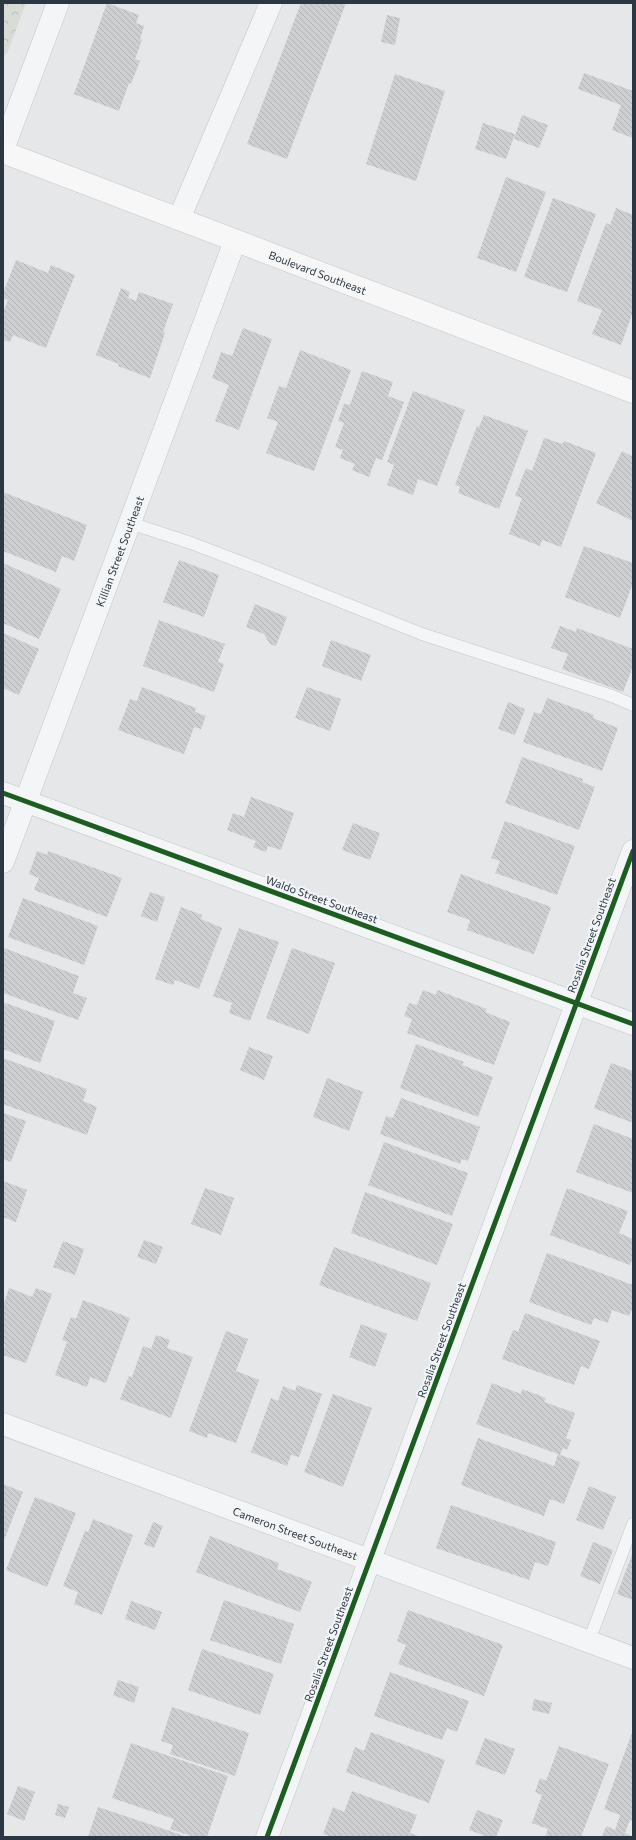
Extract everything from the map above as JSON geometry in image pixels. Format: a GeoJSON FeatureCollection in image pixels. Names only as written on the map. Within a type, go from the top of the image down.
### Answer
{"type":"FeatureCollection","features":[{"type":"Feature","properties":{"kind":"main road","name":"Boulevard Southeast"},"geometry":{"type":"LineString","coordinates":[[3,152],[632,390]]}},
{"type":"Feature","properties":{"kind":"street"},"geometry":{"type":"LineString","coordinates":[[3,149],[58,3]]}},
{"type":"Feature","properties":{"kind":"street"},"geometry":{"type":"LineString","coordinates":[[179,219],[271,3]]}},
{"type":"Feature","properties":{"kind":"street","name":"Killian Street Southeast"},"geometry":{"type":"LineString","coordinates":[[3,862],[235,241]]}},
{"type":"Feature","properties":{"kind":"street","name":"Waldo Street Southeast"},"geometry":{"type":"LineString","coordinates":[[3,793],[633,1024]]}},
{"type":"Feature","properties":{"kind":"street","name":"Rosalia Street Southeast"},"geometry":{"type":"LineString","coordinates":[[267,1837],[633,851]]}},
{"type":"Feature","properties":{"kind":"street","name":"Cameron Street Southeast"},"geometry":{"type":"LineString","coordinates":[[3,1424],[633,1658]]}},
{"type":"Feature","properties":{"kind":"lane"},"geometry":{"type":"LineString","coordinates":[[130,524],[191,543],[422,634],[633,704]]}},
{"type":"Feature","properties":{"kind":"lane"},"geometry":{"type":"LineString","coordinates":[[589,1641],[633,1524]]}},
{"type":"Feature","properties":{"kind":"green space"},"geometry":{"type":"Polygon","coordinates":[[[3,3],[26,3],[8,51],[3,58],[3,3]]]}},
{"type":"Feature","properties":{"kind":"building"},"geometry":{"type":"Polygon","coordinates":[[[107,3],[139,15],[136,23],[144,26],[140,39],[142,40],[135,59],[140,61],[131,84],[129,83],[119,111],[74,94],[107,3]]]}},
{"type":"Feature","properties":{"kind":"building"},"geometry":{"type":"Polygon","coordinates":[[[301,3],[346,3],[287,159],[247,144],[301,3]]]}},
{"type":"Feature","properties":{"kind":"building"},"geometry":{"type":"Polygon","coordinates":[[[387,15],[400,18],[395,45],[381,42],[387,15]]]}},
{"type":"Feature","properties":{"kind":"building"},"geometry":{"type":"Polygon","coordinates":[[[584,73],[633,91],[633,138],[612,130],[621,105],[578,89],[584,73]]]}},
{"type":"Feature","properties":{"kind":"building"},"geometry":{"type":"Polygon","coordinates":[[[395,74],[445,91],[416,181],[366,164],[395,74]]]}},
{"type":"Feature","properties":{"kind":"building"},"geometry":{"type":"Polygon","coordinates":[[[522,115],[548,125],[539,148],[514,139],[522,115]]]}},
{"type":"Feature","properties":{"kind":"building"},"geometry":{"type":"Polygon","coordinates":[[[483,123],[515,134],[506,159],[475,149],[483,123]]]}},
{"type":"Feature","properties":{"kind":"building"},"geometry":{"type":"Polygon","coordinates":[[[506,177],[546,192],[516,272],[477,258],[506,177]]]}},
{"type":"Feature","properties":{"kind":"building"},"geometry":{"type":"Polygon","coordinates":[[[553,198],[596,214],[567,292],[524,277],[553,198]]]}},
{"type":"Feature","properties":{"kind":"building"},"geometry":{"type":"Polygon","coordinates":[[[616,208],[633,215],[633,312],[621,345],[592,334],[602,310],[577,301],[606,223],[610,225],[616,208]]]}},
{"type":"Feature","properties":{"kind":"building"},"geometry":{"type":"Polygon","coordinates":[[[16,260],[48,273],[51,265],[75,275],[46,348],[13,335],[10,342],[3,340],[3,312],[8,300],[3,298],[3,293],[16,260]]]}},
{"type":"Feature","properties":{"kind":"building"},"geometry":{"type":"Polygon","coordinates":[[[121,288],[130,292],[128,298],[136,301],[139,292],[173,304],[163,332],[165,333],[150,378],[118,366],[119,364],[96,355],[121,288]]]}},
{"type":"Feature","properties":{"kind":"building"},"geometry":{"type":"Polygon","coordinates":[[[243,328],[272,339],[239,430],[215,421],[229,385],[212,378],[221,352],[232,356],[243,328]]]}},
{"type":"Feature","properties":{"kind":"building"},"geometry":{"type":"Polygon","coordinates":[[[300,350],[351,370],[314,471],[266,453],[278,422],[267,418],[279,386],[286,388],[300,350]]]}},
{"type":"Feature","properties":{"kind":"building"},"geometry":{"type":"Polygon","coordinates":[[[362,371],[393,382],[388,396],[404,402],[382,460],[376,458],[369,477],[352,470],[355,464],[340,458],[343,450],[335,447],[344,423],[338,421],[344,404],[350,405],[362,371]]]}},
{"type":"Feature","properties":{"kind":"building"},"geometry":{"type":"Polygon","coordinates":[[[413,391],[465,410],[437,486],[418,479],[413,495],[387,485],[394,465],[387,462],[413,391]]]}},
{"type":"Feature","properties":{"kind":"building"},"geometry":{"type":"Polygon","coordinates":[[[484,415],[528,431],[499,509],[458,493],[460,487],[455,485],[477,426],[479,427],[484,415]]]}},
{"type":"Feature","properties":{"kind":"building"},"geometry":{"type":"Polygon","coordinates":[[[544,438],[563,444],[564,441],[596,453],[561,547],[542,540],[540,546],[509,534],[522,498],[515,496],[526,468],[532,471],[544,438]]]}},
{"type":"Feature","properties":{"kind":"building"},"geometry":{"type":"Polygon","coordinates":[[[622,451],[633,457],[633,521],[596,503],[622,451]]]}},
{"type":"Feature","properties":{"kind":"building"},"geometry":{"type":"Polygon","coordinates":[[[3,492],[87,525],[74,561],[62,556],[56,572],[3,551],[3,492]]]}},
{"type":"Feature","properties":{"kind":"building"},"geometry":{"type":"Polygon","coordinates":[[[584,546],[633,563],[633,583],[620,618],[565,597],[584,546]]]}},
{"type":"Feature","properties":{"kind":"building"},"geometry":{"type":"Polygon","coordinates":[[[179,560],[219,575],[204,617],[163,602],[179,560]]]}},
{"type":"Feature","properties":{"kind":"building"},"geometry":{"type":"Polygon","coordinates":[[[3,563],[61,589],[39,639],[3,623],[3,563]]]}},
{"type":"Feature","properties":{"kind":"building"},"geometry":{"type":"Polygon","coordinates":[[[255,604],[287,617],[276,646],[270,644],[264,634],[246,627],[255,604]]]}},
{"type":"Feature","properties":{"kind":"building"},"geometry":{"type":"Polygon","coordinates":[[[159,620],[225,644],[218,662],[224,664],[214,692],[143,666],[159,620]]]}},
{"type":"Feature","properties":{"kind":"building"},"geometry":{"type":"Polygon","coordinates":[[[560,626],[576,632],[577,628],[633,649],[633,666],[623,692],[562,669],[568,654],[551,648],[560,626]]]}},
{"type":"Feature","properties":{"kind":"building"},"geometry":{"type":"Polygon","coordinates":[[[3,633],[39,649],[19,695],[3,688],[3,633]]]}},
{"type":"Feature","properties":{"kind":"building"},"geometry":{"type":"Polygon","coordinates":[[[331,640],[371,655],[361,681],[322,666],[331,640]]]}},
{"type":"Feature","properties":{"kind":"building"},"geometry":{"type":"Polygon","coordinates":[[[142,687],[196,708],[195,712],[206,716],[201,729],[194,727],[184,754],[118,730],[130,699],[137,701],[142,687]]]}},
{"type":"Feature","properties":{"kind":"building"},"geometry":{"type":"Polygon","coordinates":[[[307,687],[341,699],[330,731],[295,718],[307,687]]]}},
{"type":"Feature","properties":{"kind":"building"},"geometry":{"type":"Polygon","coordinates":[[[547,698],[594,715],[593,718],[618,728],[602,771],[523,742],[534,712],[541,714],[547,698]]]}},
{"type":"Feature","properties":{"kind":"building"},"geometry":{"type":"Polygon","coordinates":[[[508,702],[525,709],[515,735],[498,729],[508,702]]]}},
{"type":"Feature","properties":{"kind":"building"},"geometry":{"type":"Polygon","coordinates":[[[522,757],[583,779],[582,782],[595,787],[579,830],[505,803],[522,757]]]}},
{"type":"Feature","properties":{"kind":"building"},"geometry":{"type":"Polygon","coordinates":[[[251,797],[294,813],[281,850],[268,846],[266,852],[253,847],[256,841],[227,830],[233,813],[244,817],[251,797]]]}},
{"type":"Feature","properties":{"kind":"building"},"geometry":{"type":"Polygon","coordinates":[[[505,821],[575,846],[557,895],[495,873],[500,861],[491,858],[505,821]]]}},
{"type":"Feature","properties":{"kind":"building"},"geometry":{"type":"Polygon","coordinates":[[[353,823],[380,833],[370,860],[342,850],[353,823]]]}},
{"type":"Feature","properties":{"kind":"building"},"geometry":{"type":"Polygon","coordinates":[[[37,851],[47,855],[48,851],[122,878],[107,917],[34,890],[39,878],[29,874],[37,851]]]}},
{"type":"Feature","properties":{"kind":"building"},"geometry":{"type":"Polygon","coordinates":[[[461,874],[551,907],[534,954],[467,930],[470,920],[447,912],[461,874]]]}},
{"type":"Feature","properties":{"kind":"building"},"geometry":{"type":"Polygon","coordinates":[[[150,892],[165,897],[157,922],[141,916],[150,892]]]}},
{"type":"Feature","properties":{"kind":"building"},"geometry":{"type":"Polygon","coordinates":[[[23,898],[98,926],[84,965],[8,937],[23,898]]]}},
{"type":"Feature","properties":{"kind":"building"},"geometry":{"type":"Polygon","coordinates":[[[181,907],[202,915],[201,919],[222,928],[199,989],[175,980],[173,985],[155,979],[181,907]]]}},
{"type":"Feature","properties":{"kind":"building"},"geometry":{"type":"Polygon","coordinates":[[[239,928],[279,942],[250,1021],[229,1013],[232,1003],[213,996],[239,928]]]}},
{"type":"Feature","properties":{"kind":"building"},"geometry":{"type":"Polygon","coordinates":[[[4,948],[79,976],[73,993],[87,998],[78,1020],[3,993],[4,948]]]}},
{"type":"Feature","properties":{"kind":"building"},"geometry":{"type":"Polygon","coordinates":[[[292,948],[335,963],[309,1034],[266,1018],[292,948]]]}},
{"type":"Feature","properties":{"kind":"building"},"geometry":{"type":"Polygon","coordinates":[[[423,990],[436,995],[437,990],[487,1009],[485,1012],[510,1022],[494,1065],[407,1033],[412,1019],[404,1016],[409,1003],[417,1005],[423,990]]]}},
{"type":"Feature","properties":{"kind":"building"},"geometry":{"type":"Polygon","coordinates":[[[3,1002],[55,1021],[40,1063],[3,1049],[3,1002]]]}},
{"type":"Feature","properties":{"kind":"building"},"geometry":{"type":"Polygon","coordinates":[[[416,1044],[464,1062],[462,1065],[493,1077],[478,1117],[400,1088],[416,1044]]]}},
{"type":"Feature","properties":{"kind":"building"},"geometry":{"type":"Polygon","coordinates":[[[249,1047],[273,1056],[264,1080],[240,1070],[249,1047]]]}},
{"type":"Feature","properties":{"kind":"building"},"geometry":{"type":"Polygon","coordinates":[[[3,1058],[87,1089],[83,1101],[97,1107],[87,1135],[3,1104],[3,1058]]]}},
{"type":"Feature","properties":{"kind":"building"},"geometry":{"type":"Polygon","coordinates":[[[611,1063],[633,1071],[633,1123],[594,1108],[611,1063]]]}},
{"type":"Feature","properties":{"kind":"building"},"geometry":{"type":"Polygon","coordinates":[[[327,1078],[363,1092],[349,1131],[313,1117],[327,1078]]]}},
{"type":"Feature","properties":{"kind":"building"},"geometry":{"type":"Polygon","coordinates":[[[401,1098],[480,1127],[468,1161],[462,1159],[460,1164],[380,1134],[386,1116],[393,1118],[401,1098]]]}},
{"type":"Feature","properties":{"kind":"building"},"geometry":{"type":"Polygon","coordinates":[[[3,1113],[26,1121],[11,1162],[3,1159],[3,1113]]]}},
{"type":"Feature","properties":{"kind":"building"},"geometry":{"type":"Polygon","coordinates":[[[594,1124],[633,1139],[633,1193],[576,1172],[594,1124]]]}},
{"type":"Feature","properties":{"kind":"building"},"geometry":{"type":"Polygon","coordinates":[[[384,1142],[468,1173],[452,1216],[368,1185],[384,1142]]]}},
{"type":"Feature","properties":{"kind":"building"},"geometry":{"type":"Polygon","coordinates":[[[3,1181],[27,1190],[16,1222],[3,1217],[3,1181]]]}},
{"type":"Feature","properties":{"kind":"building"},"geometry":{"type":"Polygon","coordinates":[[[205,1188],[234,1198],[221,1235],[191,1224],[205,1188]]]}},
{"type":"Feature","properties":{"kind":"building"},"geometry":{"type":"Polygon","coordinates":[[[567,1188],[628,1211],[619,1233],[633,1239],[633,1257],[630,1265],[550,1235],[567,1188]]]}},
{"type":"Feature","properties":{"kind":"building"},"geometry":{"type":"Polygon","coordinates":[[[365,1192],[453,1224],[437,1265],[351,1233],[365,1192]]]}},
{"type":"Feature","properties":{"kind":"building"},"geometry":{"type":"Polygon","coordinates":[[[144,1240],[163,1247],[156,1264],[137,1257],[144,1240]]]}},
{"type":"Feature","properties":{"kind":"building"},"geometry":{"type":"Polygon","coordinates":[[[63,1241],[84,1249],[75,1275],[53,1267],[63,1241]]]}},
{"type":"Feature","properties":{"kind":"building"},"geometry":{"type":"Polygon","coordinates":[[[334,1247],[431,1283],[417,1321],[319,1285],[334,1247]]]}},
{"type":"Feature","properties":{"kind":"building"},"geometry":{"type":"Polygon","coordinates":[[[547,1253],[633,1285],[633,1307],[629,1316],[612,1310],[608,1323],[594,1318],[591,1325],[529,1302],[547,1253]]]}},
{"type":"Feature","properties":{"kind":"building"},"geometry":{"type":"Polygon","coordinates":[[[9,1288],[32,1297],[36,1288],[52,1294],[26,1363],[3,1355],[5,1344],[3,1343],[3,1306],[9,1288]]]}},
{"type":"Feature","properties":{"kind":"building"},"geometry":{"type":"Polygon","coordinates":[[[83,1300],[130,1318],[106,1383],[90,1377],[87,1387],[55,1375],[67,1342],[62,1340],[71,1317],[76,1319],[83,1300]]]}},
{"type":"Feature","properties":{"kind":"building"},"geometry":{"type":"Polygon","coordinates":[[[525,1313],[600,1341],[589,1369],[581,1366],[574,1385],[502,1359],[513,1330],[518,1332],[525,1313]]]}},
{"type":"Feature","properties":{"kind":"building"},"geometry":{"type":"Polygon","coordinates":[[[361,1324],[387,1334],[375,1367],[349,1357],[361,1324]]]}},
{"type":"Feature","properties":{"kind":"building"},"geometry":{"type":"Polygon","coordinates":[[[226,1331],[248,1339],[236,1371],[259,1380],[236,1443],[208,1433],[207,1438],[189,1431],[226,1331]]]}},
{"type":"Feature","properties":{"kind":"building"},"geometry":{"type":"Polygon","coordinates":[[[156,1335],[170,1340],[167,1348],[193,1357],[171,1418],[120,1399],[129,1376],[132,1377],[143,1346],[151,1349],[156,1335]]]}},
{"type":"Feature","properties":{"kind":"building"},"geometry":{"type":"Polygon","coordinates":[[[492,1383],[521,1394],[522,1389],[546,1398],[544,1402],[575,1413],[566,1438],[571,1440],[567,1450],[563,1448],[560,1455],[580,1462],[564,1504],[550,1499],[544,1516],[461,1485],[478,1438],[554,1466],[558,1454],[476,1424],[492,1383]]]}},
{"type":"Feature","properties":{"kind":"building"},"geometry":{"type":"Polygon","coordinates":[[[297,1385],[322,1394],[299,1457],[291,1455],[287,1466],[251,1452],[271,1398],[278,1401],[283,1386],[295,1391],[297,1385]]]}},
{"type":"Feature","properties":{"kind":"building"},"geometry":{"type":"Polygon","coordinates":[[[333,1394],[372,1408],[343,1487],[304,1472],[333,1394]]]}},
{"type":"Feature","properties":{"kind":"building"},"geometry":{"type":"Polygon","coordinates":[[[3,1484],[23,1492],[3,1543],[3,1484]]]}},
{"type":"Feature","properties":{"kind":"building"},"geometry":{"type":"Polygon","coordinates":[[[589,1486],[616,1497],[603,1530],[576,1520],[589,1486]]]}},
{"type":"Feature","properties":{"kind":"building"},"geometry":{"type":"Polygon","coordinates":[[[35,1497],[76,1513],[47,1587],[6,1570],[35,1497]]]}},
{"type":"Feature","properties":{"kind":"building"},"geometry":{"type":"Polygon","coordinates":[[[451,1505],[556,1542],[548,1566],[535,1562],[529,1580],[436,1548],[451,1505]]]}},
{"type":"Feature","properties":{"kind":"building"},"geometry":{"type":"Polygon","coordinates":[[[93,1519],[133,1535],[102,1615],[74,1604],[78,1592],[63,1586],[85,1531],[88,1532],[93,1519]]]}},
{"type":"Feature","properties":{"kind":"building"},"geometry":{"type":"Polygon","coordinates":[[[153,1522],[163,1526],[154,1548],[144,1544],[153,1522]]]}},
{"type":"Feature","properties":{"kind":"building"},"geometry":{"type":"Polygon","coordinates":[[[210,1536],[279,1563],[277,1569],[312,1582],[300,1612],[196,1572],[210,1536]]]}},
{"type":"Feature","properties":{"kind":"building"},"geometry":{"type":"Polygon","coordinates":[[[593,1542],[613,1550],[600,1584],[580,1576],[593,1542]]]}},
{"type":"Feature","properties":{"kind":"building"},"geometry":{"type":"Polygon","coordinates":[[[633,1552],[633,1600],[617,1594],[633,1552]]]}},
{"type":"Feature","properties":{"kind":"building"},"geometry":{"type":"Polygon","coordinates":[[[224,1600],[294,1624],[281,1664],[210,1640],[224,1600]]]}},
{"type":"Feature","properties":{"kind":"building"},"geometry":{"type":"Polygon","coordinates":[[[131,1601],[162,1612],[155,1630],[125,1619],[131,1601]]]}},
{"type":"Feature","properties":{"kind":"building"},"geometry":{"type":"Polygon","coordinates":[[[408,1610],[503,1645],[484,1696],[398,1664],[406,1645],[397,1641],[408,1610]]]}},
{"type":"Feature","properties":{"kind":"building"},"geometry":{"type":"Polygon","coordinates":[[[202,1649],[274,1674],[260,1715],[188,1690],[202,1649]]]}},
{"type":"Feature","properties":{"kind":"building"},"geometry":{"type":"Polygon","coordinates":[[[390,1672],[469,1701],[457,1732],[447,1728],[442,1740],[374,1716],[390,1672]]]}},
{"type":"Feature","properties":{"kind":"building"},"geometry":{"type":"Polygon","coordinates":[[[118,1680],[139,1687],[134,1703],[113,1695],[118,1680]]]}},
{"type":"Feature","properties":{"kind":"building"},"geometry":{"type":"Polygon","coordinates":[[[534,1699],[552,1703],[549,1714],[532,1710],[534,1699]]]}},
{"type":"Feature","properties":{"kind":"building"},"geometry":{"type":"Polygon","coordinates":[[[172,1707],[249,1733],[235,1776],[170,1754],[173,1745],[161,1741],[172,1707]]]}},
{"type":"Feature","properties":{"kind":"building"},"geometry":{"type":"Polygon","coordinates":[[[633,1730],[633,1821],[630,1820],[625,1833],[633,1837],[602,1837],[606,1826],[615,1830],[620,1815],[604,1809],[633,1730]]]}},
{"type":"Feature","properties":{"kind":"building"},"geometry":{"type":"Polygon","coordinates":[[[371,1732],[445,1760],[429,1803],[346,1772],[355,1747],[364,1751],[371,1732]]]}},
{"type":"Feature","properties":{"kind":"building"},"geometry":{"type":"Polygon","coordinates":[[[485,1738],[515,1749],[505,1775],[475,1764],[485,1738]]]}},
{"type":"Feature","properties":{"kind":"building"},"geometry":{"type":"Polygon","coordinates":[[[131,1743],[228,1776],[207,1837],[194,1837],[170,1829],[174,1819],[112,1798],[131,1743]]]}},
{"type":"Feature","properties":{"kind":"building"},"geometry":{"type":"Polygon","coordinates":[[[559,1746],[609,1764],[581,1837],[545,1837],[548,1829],[532,1823],[542,1795],[535,1792],[540,1778],[546,1781],[559,1746]]]}},
{"type":"Feature","properties":{"kind":"building"},"geometry":{"type":"Polygon","coordinates":[[[18,1786],[35,1792],[24,1821],[7,1814],[18,1786]]]}},
{"type":"Feature","properties":{"kind":"building"},"geometry":{"type":"Polygon","coordinates":[[[352,1791],[417,1815],[410,1833],[421,1837],[333,1837],[323,1834],[333,1807],[344,1812],[352,1791]]]}},
{"type":"Feature","properties":{"kind":"building"},"geometry":{"type":"Polygon","coordinates":[[[58,1804],[69,1807],[65,1818],[55,1815],[58,1804]]]}},
{"type":"Feature","properties":{"kind":"building"},"geometry":{"type":"Polygon","coordinates":[[[98,1807],[188,1837],[88,1837],[98,1807]]]}},
{"type":"Feature","properties":{"kind":"building"},"geometry":{"type":"Polygon","coordinates":[[[477,1810],[503,1820],[496,1837],[488,1837],[469,1830],[477,1810]]]}},
{"type":"Feature","properties":{"kind":"cycle path"},"geometry":{"type":"LineString","coordinates":[[3,793],[633,1024]]}},
{"type":"Feature","properties":{"kind":"cycle path"},"geometry":{"type":"LineString","coordinates":[[267,1837],[633,851]]}}]}
